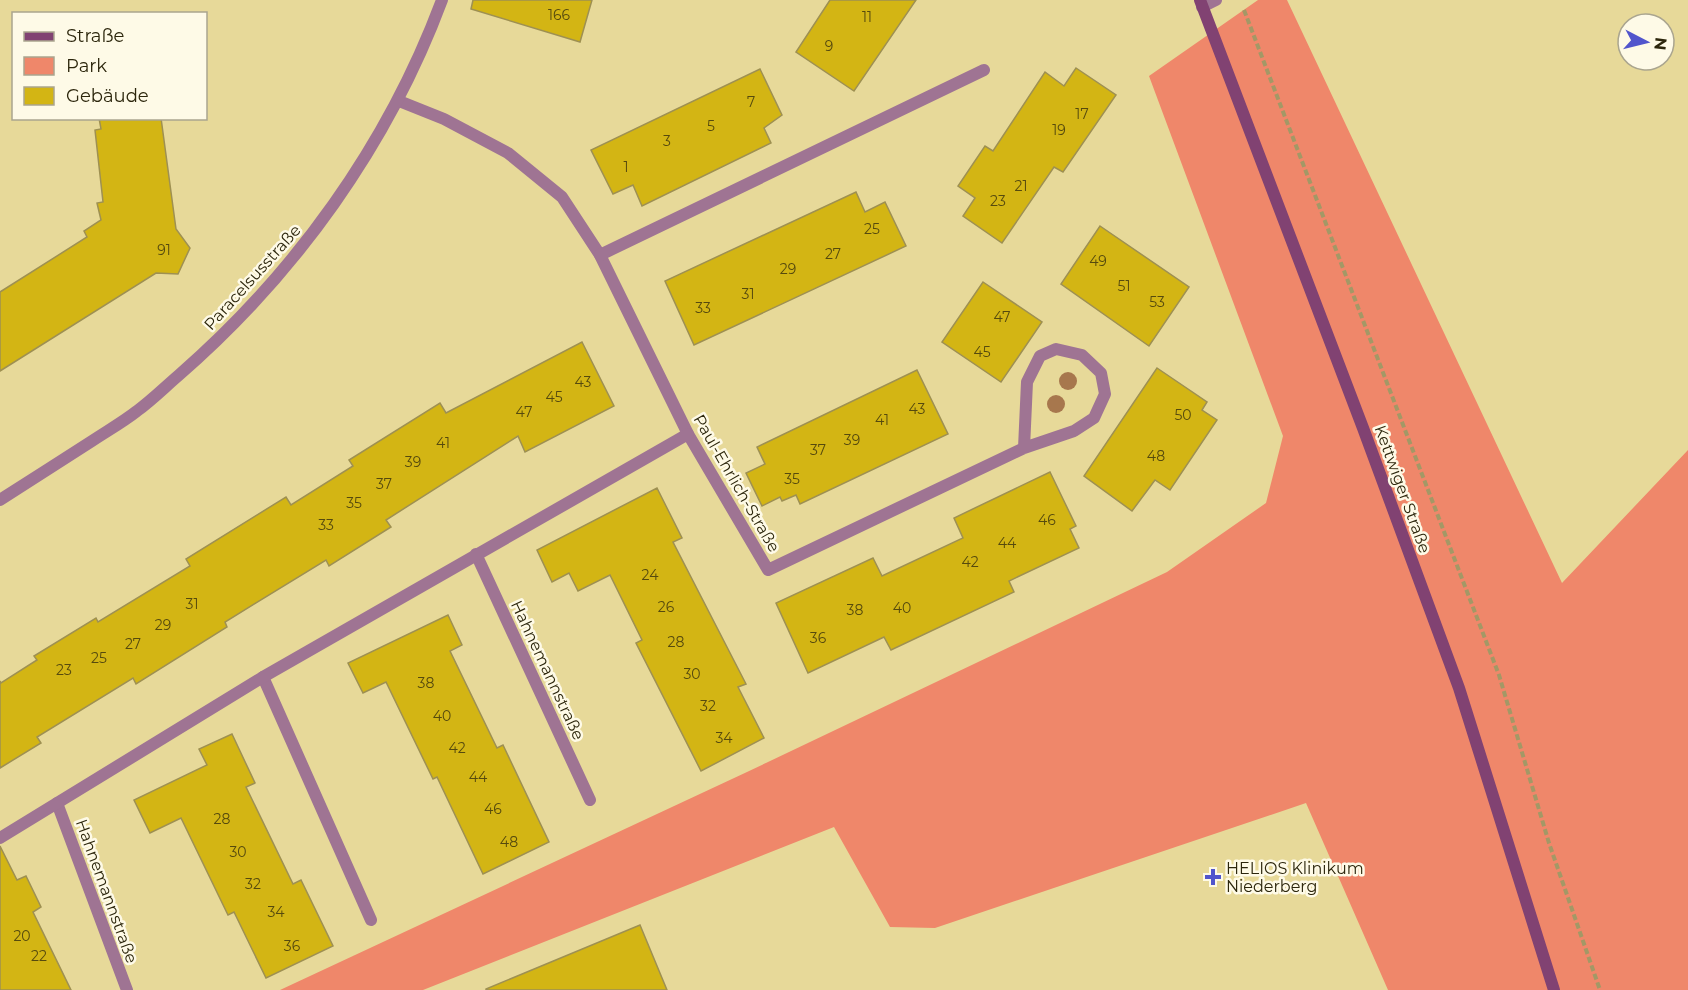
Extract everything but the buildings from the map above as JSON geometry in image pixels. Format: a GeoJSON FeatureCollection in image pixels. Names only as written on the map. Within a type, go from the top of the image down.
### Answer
{"type":"FeatureCollection","features":[{"type":"Feature","properties":{"kind":"main road","name":"Kettwiger Straße"},"geometry":{"type":"LineString","coordinates":[[1200,2],[1364,428],[1459,688],[1554,990]]}},
{"type":"Feature","properties":{"kind":"street","name":"Paracelsusstraße"},"geometry":{"type":"LineString","coordinates":[[0,500],[137,412],[207,351],[271,285],[319,226],[399,101],[430,33],[442,0]]}},
{"type":"Feature","properties":{"kind":"street"},"geometry":{"type":"LineString","coordinates":[[1200,2],[1215,0]]}},
{"type":"Feature","properties":{"kind":"street"},"geometry":{"type":"LineString","coordinates":[[600,255],[984,70]]}},
{"type":"Feature","properties":{"kind":"street","name":"Paul-Ehrlich-Straße"},"geometry":{"type":"LineString","coordinates":[[399,101],[444,119],[508,153],[562,197],[600,255],[688,434],[768,570],[1024,448],[1074,431],[1094,418],[1105,394],[1101,373],[1082,355],[1056,349],[1040,356],[1027,382],[1024,448]]}},
{"type":"Feature","properties":{"kind":"street"},"geometry":{"type":"LineString","coordinates":[[0,837],[263,677],[688,434]]}},
{"type":"Feature","properties":{"kind":"street","name":"Hahnemannstraße"},"geometry":{"type":"LineString","coordinates":[[476,554],[590,800]]}},
{"type":"Feature","properties":{"kind":"street"},"geometry":{"type":"LineString","coordinates":[[263,677],[371,920]]}},
{"type":"Feature","properties":{"kind":"street","name":"Hahnemannstraße"},"geometry":{"type":"LineString","coordinates":[[57,803],[127,990]]}},
{"type":"Feature","properties":{"kind":"path"},"geometry":{"type":"LineString","coordinates":[[1240,0],[1499,675],[1549,843],[1600,990]]}},
{"type":"Feature","properties":{"kind":"green space"},"geometry":{"type":"Polygon","coordinates":[[[1258,0],[1287,0],[1562,583],[1688,450],[1688,990],[1388,990],[1306,803],[935,928],[890,927],[834,827],[423,990],[280,990],[747,772],[1167,572],[1266,503],[1283,436],[1149,76],[1258,0]]]}},
{"type":"Feature","properties":{"kind":"place","name":"HELIOS Klinikum Niederberg"},"geometry":{"type":"Point","coordinates":[1213,877]}}]}
